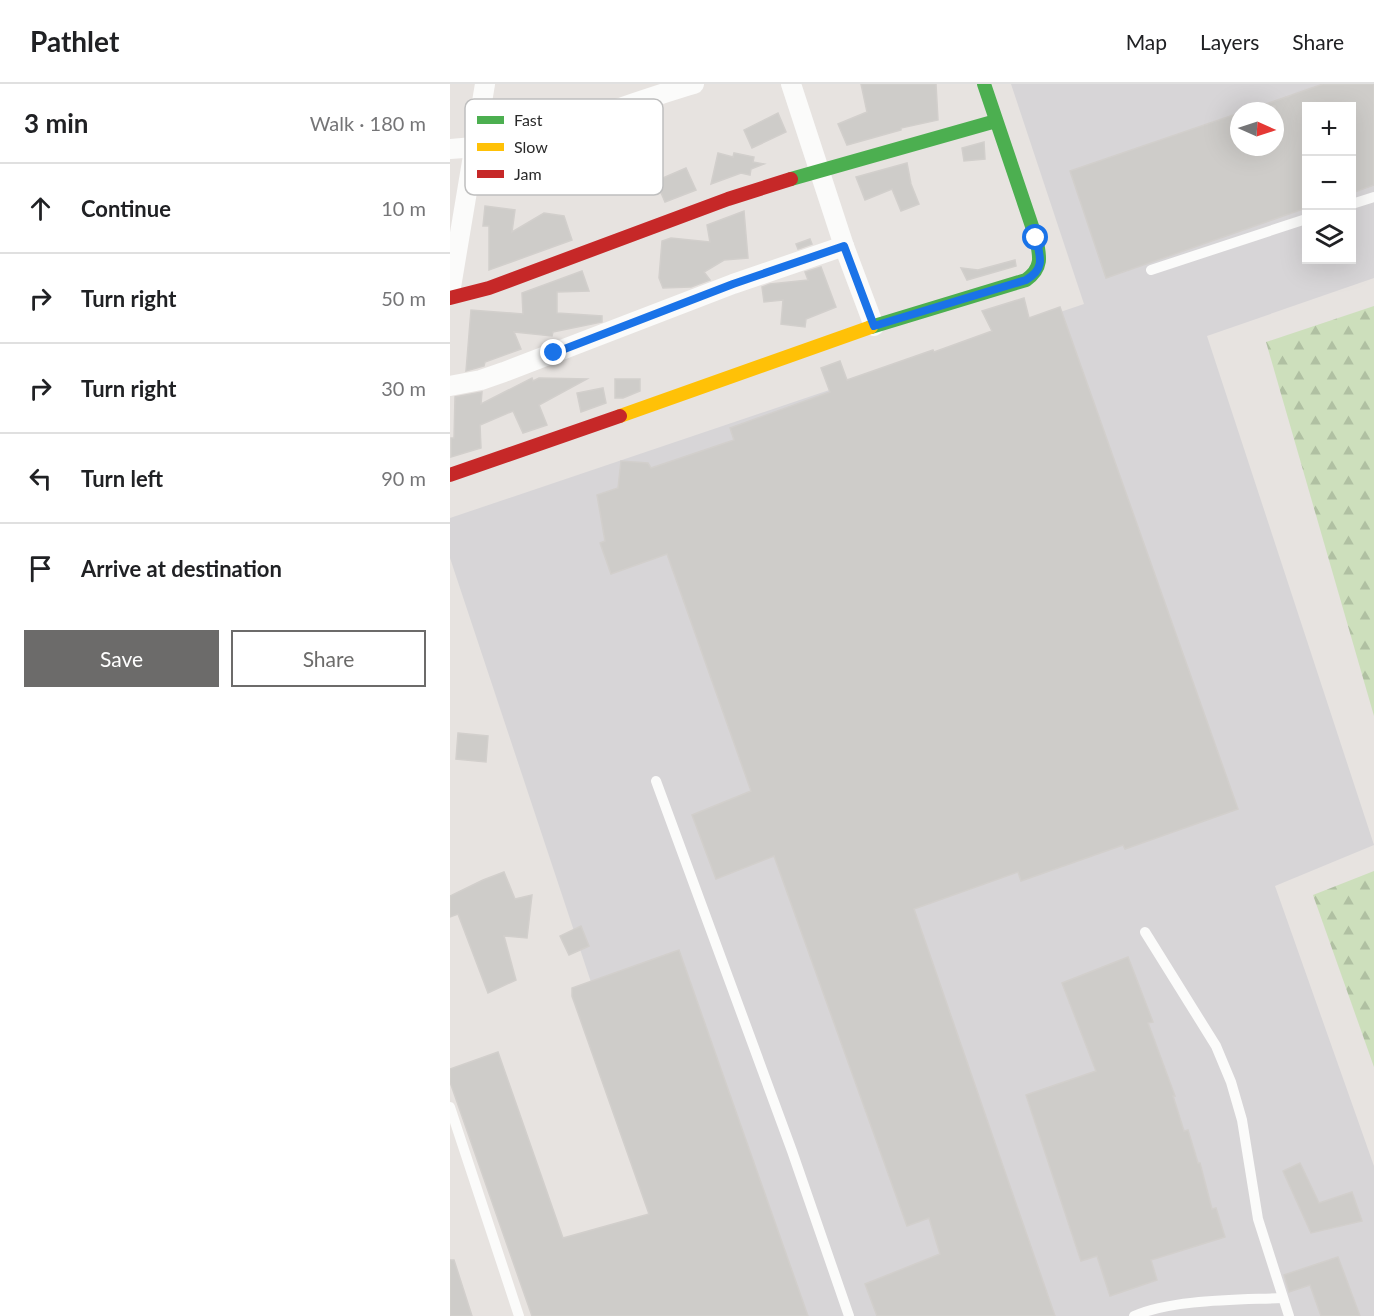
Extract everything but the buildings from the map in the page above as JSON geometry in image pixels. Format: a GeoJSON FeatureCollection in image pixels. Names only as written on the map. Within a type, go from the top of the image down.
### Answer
{"type":"FeatureCollection","features":[{"type":"Feature","properties":{"kind":"street"},"geometry":{"type":"LineString","coordinates":[[481,99],[484,84]]}},
{"type":"Feature","properties":{"kind":"street"},"geometry":{"type":"LineString","coordinates":[[647,99],[694,84]]}},
{"type":"Feature","properties":{"kind":"street"},"geometry":{"type":"LineString","coordinates":[[791,84],[844,246],[874,326]]}},
{"type":"Feature","properties":{"kind":"street"},"geometry":{"type":"LineString","coordinates":[[450,475],[874,326],[1026,280],[1036,274],[1040,266],[1038,247],[984,84]]}},
{"type":"Feature","properties":{"kind":"street"},"geometry":{"type":"LineString","coordinates":[[450,298],[489,288],[686,213],[820,170],[996,121]]}},
{"type":"Feature","properties":{"kind":"street"},"geometry":{"type":"LineString","coordinates":[[450,149],[465,148]]}},
{"type":"Feature","properties":{"kind":"street"},"geometry":{"type":"LineString","coordinates":[[450,293],[466,195]]}},
{"type":"Feature","properties":{"kind":"street"},"geometry":{"type":"LineString","coordinates":[[450,386],[504,372],[733,284],[844,246]]}},
{"type":"Feature","properties":{"kind":"lane"},"geometry":{"type":"LineString","coordinates":[[1356,203],[1374,197]]}},
{"type":"Feature","properties":{"kind":"lane"},"geometry":{"type":"LineString","coordinates":[[1150,270],[1302,220]]}},
{"type":"Feature","properties":{"kind":"lane"},"geometry":{"type":"LineString","coordinates":[[656,781],[792,1151],[849,1316]]}},
{"type":"Feature","properties":{"kind":"lane"},"geometry":{"type":"LineString","coordinates":[[1144,932],[1216,1046],[1231,1082],[1242,1120],[1258,1219],[1289,1316]]}},
{"type":"Feature","properties":{"kind":"lane"},"geometry":{"type":"LineString","coordinates":[[450,1107],[519,1316]]}},
{"type":"Feature","properties":{"kind":"lane"},"geometry":{"type":"LineString","coordinates":[[1134,1316],[1147,1310],[1171,1306],[1282,1298]]}},
{"type":"Feature","properties":{"kind":"shaded area"},"geometry":{"type":"Polygon","coordinates":[[[1011,84],[1374,84],[1374,278],[1207,336],[1374,845],[1275,886],[1374,1166],[1374,1316],[702,1316],[450,558],[450,518],[1084,304],[1011,84]]]}},
{"type":"Feature","properties":{"kind":"green space"},"geometry":{"type":"Polygon","coordinates":[[[1374,306],[1374,716],[1266,342],[1374,306]]]}},
{"type":"Feature","properties":{"kind":"green space"},"geometry":{"type":"Polygon","coordinates":[[[1374,871],[1374,1067],[1313,895],[1374,871]]]}},
{"type":"Feature","properties":{"kind":"traffic: fast"},"geometry":{"type":"LineString","coordinates":[[871,327],[1026,280],[1038,266],[1036,238],[984,84]]}},
{"type":"Feature","properties":{"kind":"traffic: fast"},"geometry":{"type":"LineString","coordinates":[[791,179],[996,121]]}},
{"type":"Feature","properties":{"kind":"traffic: slow"},"geometry":{"type":"LineString","coordinates":[[620,416],[871,327]]}},
{"type":"Feature","properties":{"kind":"traffic: jam"},"geometry":{"type":"LineString","coordinates":[[450,298],[489,288],[728,199],[791,179]]}},
{"type":"Feature","properties":{"kind":"traffic: jam"},"geometry":{"type":"LineString","coordinates":[[450,475],[620,416]]}},
{"type":"Feature","properties":{"kind":"route"},"geometry":{"type":"LineString","coordinates":[[554,353],[733,284],[844,246],[874,326],[1026,280],[1036,274],[1040,266],[1036,238]]}}]}
